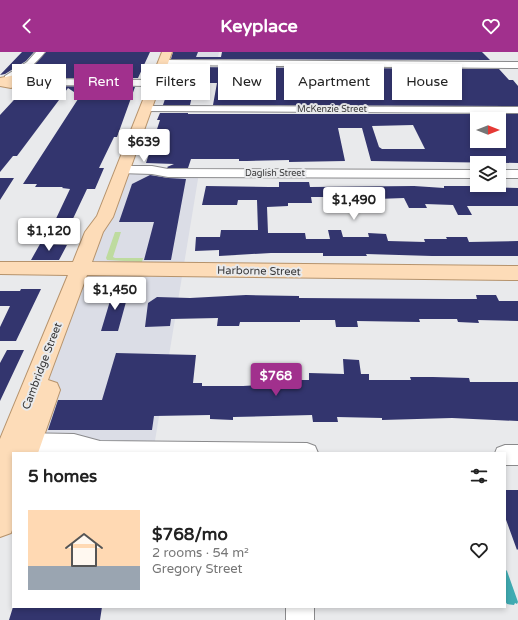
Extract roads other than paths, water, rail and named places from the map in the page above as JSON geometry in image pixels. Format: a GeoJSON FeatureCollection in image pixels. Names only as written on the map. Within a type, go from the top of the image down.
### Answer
{"type":"FeatureCollection","features":[{"type":"Feature","properties":{"kind":"main road","name":"Cambridge Street"},"geometry":{"type":"LineString","coordinates":[[17,452],[85,273],[105,233],[105,217],[149,100]]}},
{"type":"Feature","properties":{"kind":"main road","name":"Harborne Street"},"geometry":{"type":"LineString","coordinates":[[0,268],[85,273],[518,281]]}},
{"type":"Feature","properties":{"kind":"main road","name":"Harborne Street"},"geometry":{"type":"LineString","coordinates":[[0,276],[85,273],[518,273]]}},
{"type":"Feature","properties":{"kind":"main road","name":"Cambridge Street"},"geometry":{"type":"LineString","coordinates":[[0,522],[12,469]]}},
{"type":"Feature","properties":{"kind":"street"},"geometry":{"type":"LineString","coordinates":[[7,83],[30,66],[30,64],[41,52]]}},
{"type":"Feature","properties":{"kind":"street"},"geometry":{"type":"LineString","coordinates":[[500,56],[513,65],[518,74]]}},
{"type":"Feature","properties":{"kind":"street"},"geometry":{"type":"LineString","coordinates":[[165,58],[513,65]]}},
{"type":"Feature","properties":{"kind":"street"},"geometry":{"type":"LineString","coordinates":[[7,83],[141,82]]}},
{"type":"Feature","properties":{"kind":"street","name":"McKenzie Street"},"geometry":{"type":"LineString","coordinates":[[146,109],[518,110]]}},
{"type":"Feature","properties":{"kind":"street","name":"Daglish Street"},"geometry":{"type":"LineString","coordinates":[[122,173],[151,175],[168,173],[470,174]]}},
{"type":"Feature","properties":{"kind":"street"},"geometry":{"type":"LineString","coordinates":[[506,174],[518,174]]}},
{"type":"Feature","properties":{"kind":"street"},"geometry":{"type":"LineString","coordinates":[[44,452],[74,444],[97,452]]}},
{"type":"Feature","properties":{"kind":"street"},"geometry":{"type":"LineString","coordinates":[[506,455],[518,455]]}},
{"type":"Feature","properties":{"kind":"street"},"geometry":{"type":"LineString","coordinates":[[300,608],[300,620]]}},
{"type":"Feature","properties":{"kind":"water"},"geometry":{"type":"Polygon","coordinates":[[[506,570],[518,602],[514,605],[507,604],[506,570]]]}}]}
